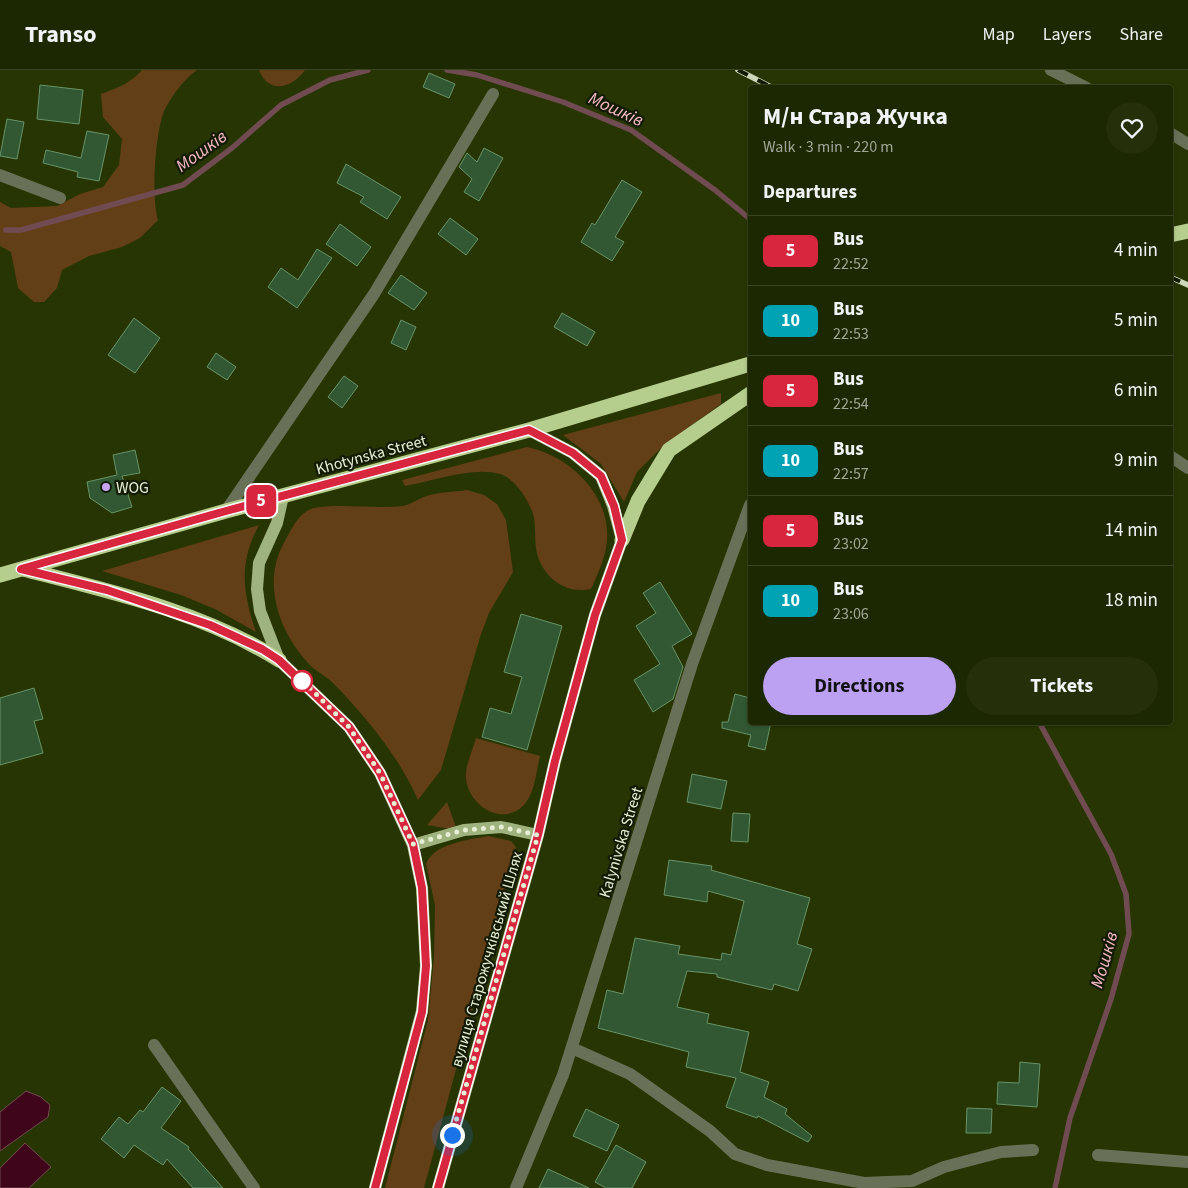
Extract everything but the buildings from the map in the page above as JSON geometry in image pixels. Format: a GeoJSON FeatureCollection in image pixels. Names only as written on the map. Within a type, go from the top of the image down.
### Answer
{"type":"FeatureCollection","features":[{"type":"Feature","properties":{"kind":"highway"},"geometry":{"type":"LineString","coordinates":[[1173,234],[1188,231]]}},
{"type":"Feature","properties":{"kind":"highway","name":"Khotynska Street"},"geometry":{"type":"LineString","coordinates":[[0,575],[226,511],[529,430],[748,365]]}},
{"type":"Feature","properties":{"kind":"highway"},"geometry":{"type":"LineString","coordinates":[[622,540],[638,501],[669,450],[748,395]]}},
{"type":"Feature","properties":{"kind":"highway"},"geometry":{"type":"LineString","coordinates":[[21,569],[107,590],[210,625],[262,649],[279,660]]}},
{"type":"Feature","properties":{"kind":"main road"},"geometry":{"type":"LineString","coordinates":[[529,430],[573,453],[601,476],[614,506],[622,540]]}},
{"type":"Feature","properties":{"kind":"main road"},"geometry":{"type":"LineString","coordinates":[[282,496],[277,523],[259,563],[257,589],[260,610],[279,660],[349,727],[380,773],[413,844],[422,888],[426,966],[422,1012],[375,1188]]}},
{"type":"Feature","properties":{"kind":"main road","name":"вулиця Старожучківський Шлях"},"geometry":{"type":"LineString","coordinates":[[438,1188],[538,835],[555,761],[595,615],[622,540]]}},
{"type":"Feature","properties":{"kind":"main road"},"geometry":{"type":"LineString","coordinates":[[413,844],[464,830],[501,827],[538,835]]}},
{"type":"Feature","properties":{"kind":"street"},"geometry":{"type":"LineString","coordinates":[[1051,70],[1081,85]]}},
{"type":"Feature","properties":{"kind":"street"},"geometry":{"type":"LineString","coordinates":[[226,511],[374,294],[492,94]]}},
{"type":"Feature","properties":{"kind":"street"},"geometry":{"type":"LineString","coordinates":[[1173,135],[1188,144]]}},
{"type":"Feature","properties":{"kind":"street"},"geometry":{"type":"LineString","coordinates":[[0,174],[60,198]]}},
{"type":"Feature","properties":{"kind":"street"},"geometry":{"type":"LineString","coordinates":[[1173,458],[1188,468]]}},
{"type":"Feature","properties":{"kind":"street","name":"Kalynivska Street"},"geometry":{"type":"LineString","coordinates":[[516,1188],[563,1075],[692,664],[748,510]]}},
{"type":"Feature","properties":{"kind":"street"},"geometry":{"type":"LineString","coordinates":[[154,1046],[254,1188]]}},
{"type":"Feature","properties":{"kind":"street"},"geometry":{"type":"LineString","coordinates":[[572,1048],[630,1074],[710,1131],[735,1154],[767,1165],[864,1184],[912,1181],[944,1168],[1001,1152],[1033,1150]]}},
{"type":"Feature","properties":{"kind":"street"},"geometry":{"type":"LineString","coordinates":[[1098,1155],[1188,1162]]}},
{"type":"Feature","properties":{"kind":"shaded area"},"geometry":{"type":"Polygon","coordinates":[[[142,70],[197,70],[187,78],[175,93],[165,109],[162,119],[155,164],[155,196],[158,220],[140,238],[122,247],[89,256],[62,270],[57,288],[44,302],[34,302],[18,288],[11,252],[0,246],[0,202],[11,208],[57,206],[80,194],[103,187],[119,165],[122,139],[103,117],[101,94],[128,82],[142,70]]]}},
{"type":"Feature","properties":{"kind":"shaded area"},"geometry":{"type":"Polygon","coordinates":[[[259,70],[305,70],[287,85],[275,86],[263,78],[259,70]]]}},
{"type":"Feature","properties":{"kind":"shaded area"},"geometry":{"type":"Polygon","coordinates":[[[721,393],[721,404],[664,445],[637,472],[624,502],[601,464],[563,435],[721,393]]]}},
{"type":"Feature","properties":{"kind":"shaded area"},"geometry":{"type":"Polygon","coordinates":[[[527,447],[556,457],[569,466],[591,487],[599,500],[604,515],[607,538],[603,561],[591,589],[574,589],[558,584],[546,572],[538,557],[534,518],[530,505],[522,492],[506,476],[489,472],[465,473],[405,486],[402,480],[527,447]]]}},
{"type":"Feature","properties":{"kind":"shaded area"},"geometry":{"type":"Polygon","coordinates":[[[467,490],[484,495],[497,504],[506,520],[513,572],[489,613],[481,634],[441,770],[418,800],[402,769],[372,726],[334,684],[313,668],[291,641],[277,608],[274,574],[278,557],[290,531],[296,521],[309,510],[334,506],[402,506],[431,495],[467,490]]]}},
{"type":"Feature","properties":{"kind":"shaded area"},"geometry":{"type":"Polygon","coordinates":[[[259,525],[252,539],[245,566],[248,604],[256,632],[215,609],[181,595],[102,571],[259,525]]]}},
{"type":"Feature","properties":{"kind":"shaded area"},"geometry":{"type":"Polygon","coordinates":[[[476,738],[540,756],[530,795],[523,806],[514,812],[495,813],[486,809],[471,794],[467,785],[466,771],[476,738]]]}},
{"type":"Feature","properties":{"kind":"shaded area"},"geometry":{"type":"Polygon","coordinates":[[[447,802],[457,830],[427,825],[447,802]]]}},
{"type":"Feature","properties":{"kind":"shaded area"},"geometry":{"type":"Polygon","coordinates":[[[488,836],[511,841],[516,847],[424,1188],[385,1188],[428,1020],[434,957],[435,905],[426,864],[436,851],[444,847],[488,836]]]}},
{"type":"Feature","properties":{"kind":"shaded area"},"geometry":{"type":"Polygon","coordinates":[[[26,1091],[41,1097],[50,1105],[48,1117],[0,1151],[0,1112],[26,1091]]]}},
{"type":"Feature","properties":{"kind":"shaded area"},"geometry":{"type":"Polygon","coordinates":[[[25,1143],[51,1167],[29,1188],[0,1188],[0,1168],[25,1143]]]}},
{"type":"Feature","properties":{"kind":"waterway","name":"Мошків"},"geometry":{"type":"LineString","coordinates":[[6,230],[21,230],[183,185],[232,148],[281,105],[330,80],[368,70]]}},
{"type":"Feature","properties":{"kind":"waterway","name":"Мошків"},"geometry":{"type":"LineString","coordinates":[[447,70],[477,75],[563,102],[631,130],[715,190],[748,217]]}},
{"type":"Feature","properties":{"kind":"waterway","name":"Мошків"},"geometry":{"type":"LineString","coordinates":[[1041,725],[1111,854],[1126,894],[1129,934],[1111,999],[1070,1118],[1055,1188]]}},
{"type":"Feature","properties":{"kind":"railway"},"geometry":{"type":"LineString","coordinates":[[738,70],[767,85]]}},
{"type":"Feature","properties":{"kind":"railway"},"geometry":{"type":"LineString","coordinates":[[1173,278],[1188,285]]}},
{"type":"Feature","properties":{"kind":"bus line","name":"5"},"geometry":{"type":"LineString","coordinates":[[375,1188],[422,1012],[426,966],[422,888],[413,844],[380,773],[349,727],[300,678],[279,660],[262,649],[210,625],[107,590],[21,569],[226,511],[529,430],[573,453],[601,476],[614,506],[622,540],[595,615],[555,761],[538,835],[446,1154],[438,1188]]}},
{"type":"Feature","properties":{"kind":"place","name":"WOG"},"geometry":{"type":"Point","coordinates":[106,487]}},
{"type":"Feature","properties":{"kind":"route"},"geometry":{"type":"LineString","coordinates":[[302,681],[300,678],[349,727],[380,773],[413,844],[464,830],[501,827],[538,835],[452,1135]]}}]}
